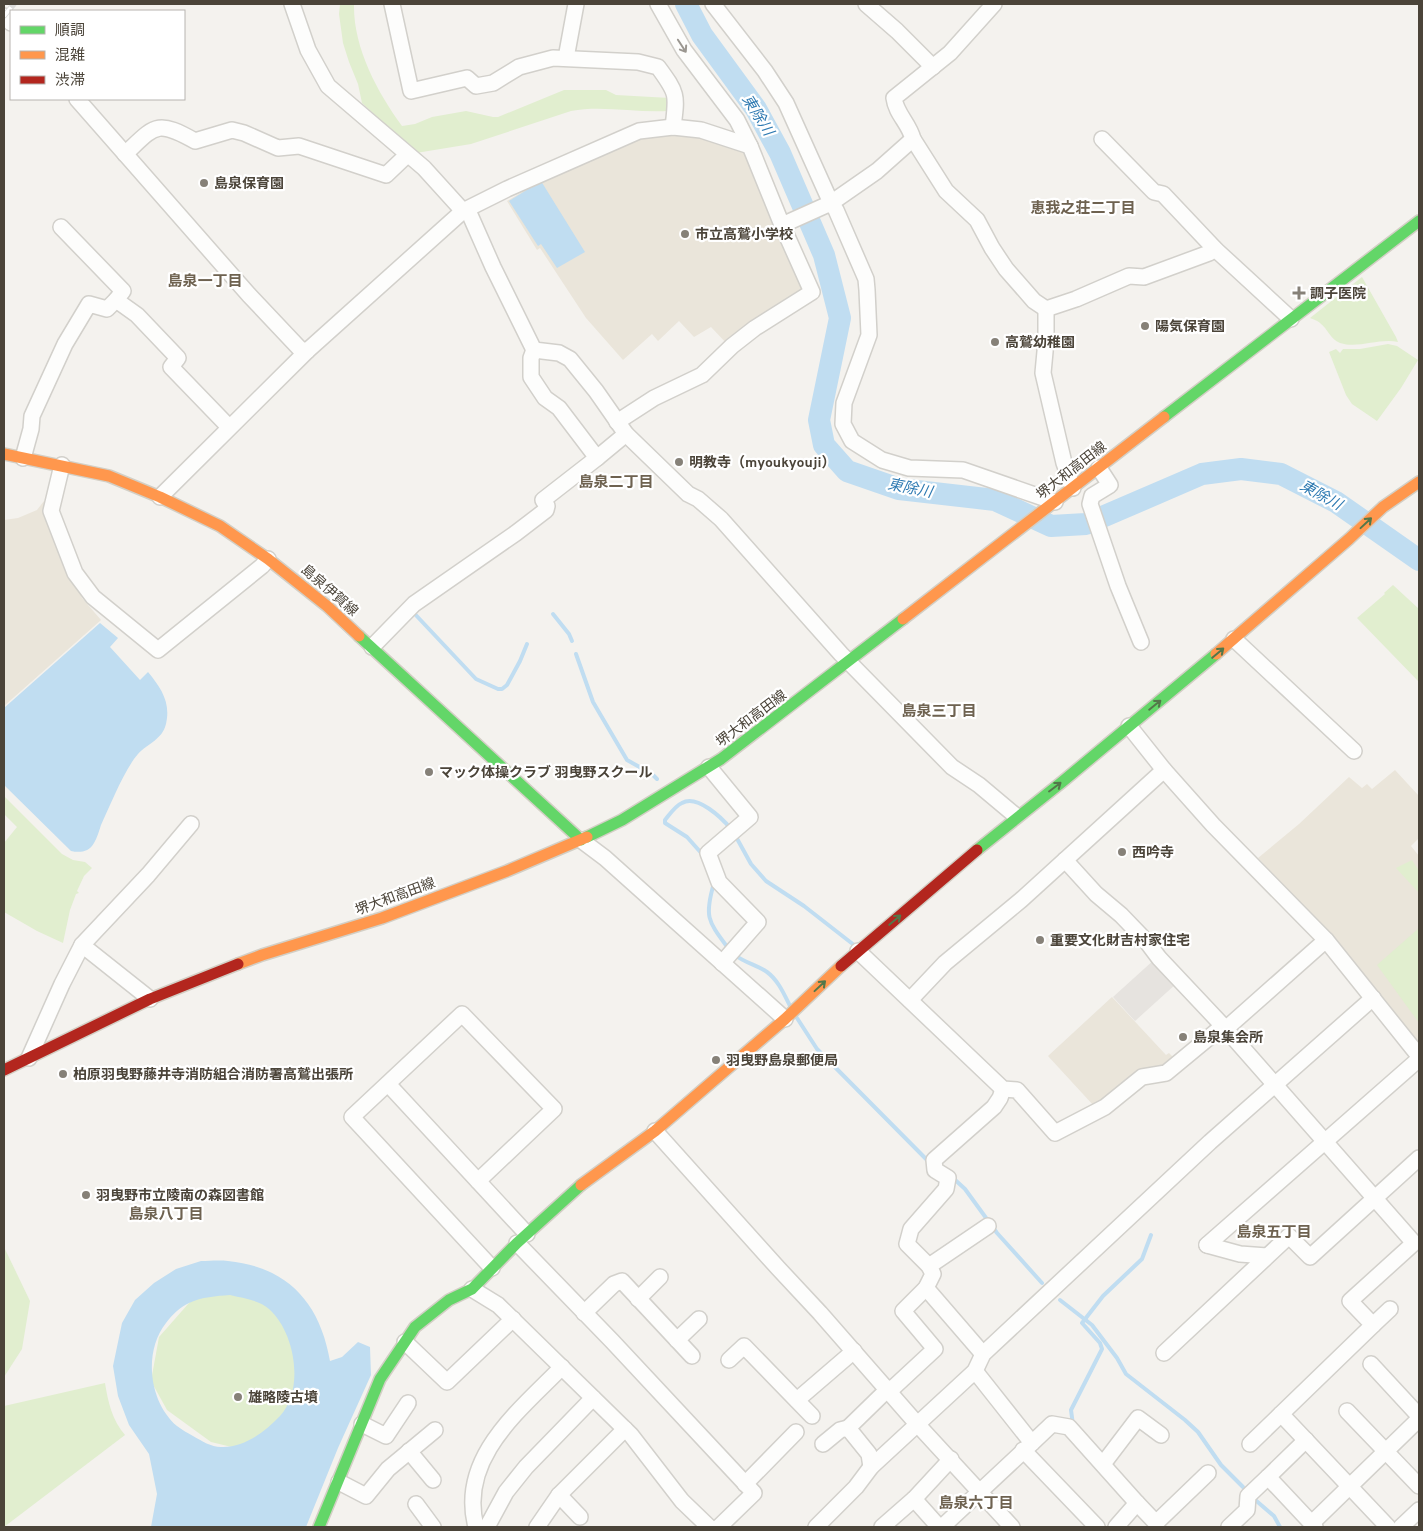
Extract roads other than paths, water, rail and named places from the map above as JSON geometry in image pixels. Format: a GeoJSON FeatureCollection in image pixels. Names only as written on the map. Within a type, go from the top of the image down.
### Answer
{"type":"FeatureCollection","features":[{"type":"Feature","properties":{"kind":"main road","name":"堺大和高田線"},"geometry":{"type":"LineString","coordinates":[[4,1070],[150,999],[198,979],[262,955],[382,918],[507,871],[581,840],[622,820],[709,767],[849,662],[1419,221]]}},
{"type":"Feature","properties":{"kind":"main road","name":"島泉伊賀線"},"geometry":{"type":"LineString","coordinates":[[4,454],[110,476],[160,496],[220,526],[268,559],[327,606],[581,840]]}},
{"type":"Feature","properties":{"kind":"main road"},"geometry":{"type":"LineString","coordinates":[[319,1527],[380,1379],[422,1322],[450,1300],[472,1289],[522,1238],[585,1181],[636,1146],[654,1131],[785,1020],[858,952],[1016,816],[1062,782],[1234,639],[1383,507],[1419,483]]}},
{"type":"Feature","properties":{"kind":"street"},"geometry":{"type":"LineString","coordinates":[[292,4],[308,50],[328,86],[424,168],[463,211],[470,215],[534,350],[531,358],[531,377],[545,398],[559,408],[597,458]]}},
{"type":"Feature","properties":{"kind":"street"},"geometry":{"type":"LineString","coordinates":[[392,4],[411,91],[467,78],[476,86],[493,83],[519,67],[553,58],[638,62],[658,67],[674,90],[676,103],[673,128]]}},
{"type":"Feature","properties":{"kind":"street"},"geometry":{"type":"LineString","coordinates":[[566,58],[576,4]]}},
{"type":"Feature","properties":{"kind":"street"},"geometry":{"type":"LineString","coordinates":[[372,647],[414,604],[516,534],[546,510],[547,506],[543,500],[597,458],[622,428],[654,398],[702,375],[732,346],[755,328],[812,292],[750,146],[737,120],[684,50],[658,4]]}},
{"type":"Feature","properties":{"kind":"street"},"geometry":{"type":"LineString","coordinates":[[713,4],[765,71],[786,102],[830,203],[836,210],[866,279],[869,335],[844,402],[842,424],[852,440],[882,460],[909,468],[963,470],[1052,505]]}},
{"type":"Feature","properties":{"kind":"street"},"geometry":{"type":"LineString","coordinates":[[866,4],[897,31],[933,67]]}},
{"type":"Feature","properties":{"kind":"street"},"geometry":{"type":"LineString","coordinates":[[994,4],[950,53],[894,98],[895,107],[946,191],[977,220],[992,248],[1006,268],[1034,301],[1046,309]]}},
{"type":"Feature","properties":{"kind":"street"},"geometry":{"type":"LineString","coordinates":[[78,100],[248,295],[300,349],[307,350]]}},
{"type":"Feature","properties":{"kind":"street"},"geometry":{"type":"LineString","coordinates":[[125,154],[149,132],[161,127],[175,129],[194,141],[232,130],[244,133],[278,148],[299,146],[386,175],[407,155]]}},
{"type":"Feature","properties":{"kind":"street"},"geometry":{"type":"LineString","coordinates":[[160,496],[307,350],[463,211],[507,189],[639,131],[673,128],[701,130],[750,146]]}},
{"type":"Feature","properties":{"kind":"street"},"geometry":{"type":"LineString","coordinates":[[784,224],[830,203],[877,172],[913,139]]}},
{"type":"Feature","properties":{"kind":"street"},"geometry":{"type":"LineString","coordinates":[[1102,139],[1154,192],[1163,194],[1215,249],[1291,319]]}},
{"type":"Feature","properties":{"kind":"street"},"geometry":{"type":"LineString","coordinates":[[23,458],[31,429],[32,416],[65,344],[89,304],[107,309],[124,291],[61,227]]}},
{"type":"Feature","properties":{"kind":"street"},"geometry":{"type":"LineString","coordinates":[[1046,309],[1076,299],[1129,276],[1144,277],[1209,253],[1215,249]]}},
{"type":"Feature","properties":{"kind":"street"},"geometry":{"type":"LineString","coordinates":[[116,300],[137,315],[178,358],[171,367],[229,427]]}},
{"type":"Feature","properties":{"kind":"street"},"geometry":{"type":"LineString","coordinates":[[1046,309],[1046,342],[1043,373],[1064,463],[1073,488]]}},
{"type":"Feature","properties":{"kind":"street"},"geometry":{"type":"LineString","coordinates":[[534,350],[559,352],[570,359],[596,391],[622,428],[688,494],[698,498],[721,519],[849,662],[952,767],[979,785],[1016,816]]}},
{"type":"Feature","properties":{"kind":"street"},"geometry":{"type":"LineString","coordinates":[[62,465],[51,511],[76,573],[93,596],[158,650],[262,566],[268,559]]}},
{"type":"Feature","properties":{"kind":"street"},"geometry":{"type":"LineString","coordinates":[[1099,468],[1110,485],[1092,496],[1090,504],[1140,642]]}},
{"type":"Feature","properties":{"kind":"street"},"geometry":{"type":"LineString","coordinates":[[1234,639],[1354,751]]}},
{"type":"Feature","properties":{"kind":"street"},"geometry":{"type":"LineString","coordinates":[[1129,726],[1164,770],[1237,850],[1326,940],[1419,1058],[1207,1245],[1240,1254],[1267,1256]]}},
{"type":"Feature","properties":{"kind":"street"},"geometry":{"type":"LineString","coordinates":[[709,767],[750,817],[708,853],[719,882],[758,922],[722,963]]}},
{"type":"Feature","properties":{"kind":"street"},"geometry":{"type":"LineString","coordinates":[[910,1000],[945,963],[1022,900],[1164,770]]}},
{"type":"Feature","properties":{"kind":"street"},"geometry":{"type":"LineString","coordinates":[[29,1058],[62,984],[82,945],[148,875],[191,824]]}},
{"type":"Feature","properties":{"kind":"street"},"geometry":{"type":"LineString","coordinates":[[581,840],[606,858],[785,1020]]}},
{"type":"Feature","properties":{"kind":"street"},"geometry":{"type":"LineString","coordinates":[[1065,860],[1096,894],[1121,915],[1147,942],[1159,958],[1225,1028],[1417,1246],[1350,1301],[1373,1325]]}},
{"type":"Feature","properties":{"kind":"street"},"geometry":{"type":"LineString","coordinates":[[858,952],[1003,1089],[1017,1090],[1055,1133],[1105,1107],[1142,1077],[1166,1073],[1218,1030],[1230,1026],[1326,940]]}},
{"type":"Feature","properties":{"kind":"street"},"geometry":{"type":"LineString","coordinates":[[82,945],[150,999]]}},
{"type":"Feature","properties":{"kind":"street"},"geometry":{"type":"LineString","coordinates":[[816,1527],[856,1487],[871,1467],[974,1371],[983,1354],[1152,1195],[1373,998]]}},
{"type":"Feature","properties":{"kind":"street"},"geometry":{"type":"LineString","coordinates":[[478,1181],[554,1109],[462,1014],[352,1117],[492,1268]]}},
{"type":"Feature","properties":{"kind":"street"},"geometry":{"type":"LineString","coordinates":[[388,1084],[478,1181],[584,1313],[754,1493],[719,1527]]}},
{"type":"Feature","properties":{"kind":"street"},"geometry":{"type":"LineString","coordinates":[[823,1444],[840,1430],[848,1428],[887,1390],[894,1386],[935,1349],[904,1310],[926,1288],[933,1274],[929,1266],[907,1244],[911,1229],[946,1189],[948,1178],[935,1170],[934,1160],[994,1106],[1000,1098],[1003,1089]]}},
{"type":"Feature","properties":{"kind":"street"},"geometry":{"type":"LineString","coordinates":[[654,1131],[1012,1527]]}},
{"type":"Feature","properties":{"kind":"street"},"geometry":{"type":"LineString","coordinates":[[1164,1352],[1289,1236],[1310,1257],[1419,1158]]}},
{"type":"Feature","properties":{"kind":"street"},"geometry":{"type":"LineString","coordinates":[[929,1266],[988,1226]]}},
{"type":"Feature","properties":{"kind":"street"},"geometry":{"type":"LineString","coordinates":[[638,1299],[660,1277]]}},
{"type":"Feature","properties":{"kind":"street"},"geometry":{"type":"LineString","coordinates":[[584,1313],[614,1284],[622,1281],[692,1356]]}},
{"type":"Feature","properties":{"kind":"street"},"geometry":{"type":"LineString","coordinates":[[926,1288],[983,1354]]}},
{"type":"Feature","properties":{"kind":"street"},"geometry":{"type":"LineString","coordinates":[[472,1289],[498,1305],[624,1429],[682,1501],[709,1527]]}},
{"type":"Feature","properties":{"kind":"street"},"geometry":{"type":"LineString","coordinates":[[1250,1444],[1390,1309]]}},
{"type":"Feature","properties":{"kind":"street"},"geometry":{"type":"LineString","coordinates":[[406,1342],[447,1382],[513,1319]]}},
{"type":"Feature","properties":{"kind":"street"},"geometry":{"type":"LineString","coordinates":[[677,1340],[699,1319]]}},
{"type":"Feature","properties":{"kind":"street"},"geometry":{"type":"LineString","coordinates":[[729,1360],[744,1346],[812,1416]]}},
{"type":"Feature","properties":{"kind":"street"},"geometry":{"type":"LineString","coordinates":[[797,1400],[854,1352]]}},
{"type":"Feature","properties":{"kind":"street"},"geometry":{"type":"LineString","coordinates":[[1268,1477],[1314,1525],[1419,1417],[1370,1364]]}},
{"type":"Feature","properties":{"kind":"street"},"geometry":{"type":"LineString","coordinates":[[476,1527],[473,1490],[477,1473],[488,1447],[507,1423],[562,1368]]}},
{"type":"Feature","properties":{"kind":"street"},"geometry":{"type":"LineString","coordinates":[[974,1371],[1028,1447],[1098,1527]]}},
{"type":"Feature","properties":{"kind":"street"},"geometry":{"type":"LineString","coordinates":[[487,1527],[506,1492],[526,1467],[593,1398]]}},
{"type":"Feature","properties":{"kind":"street"},"geometry":{"type":"LineString","coordinates":[[362,1424],[386,1436],[408,1403]]}},
{"type":"Feature","properties":{"kind":"street"},"geometry":{"type":"LineString","coordinates":[[1347,1410],[1419,1486]]}},
{"type":"Feature","properties":{"kind":"street"},"geometry":{"type":"LineString","coordinates":[[1281,1414],[1388,1527]]}},
{"type":"Feature","properties":{"kind":"street"},"geometry":{"type":"LineString","coordinates":[[1102,1464],[1138,1418],[1160,1435]]}},
{"type":"Feature","properties":{"kind":"street"},"geometry":{"type":"LineString","coordinates":[[914,1499],[940,1527],[1052,1424],[1069,1427],[1156,1523],[1208,1473]]}},
{"type":"Feature","properties":{"kind":"street"},"geometry":{"type":"LineString","coordinates":[[848,1428],[869,1454],[871,1467]]}},
{"type":"Feature","properties":{"kind":"street"},"geometry":{"type":"LineString","coordinates":[[537,1527],[559,1495],[624,1429]]}},
{"type":"Feature","properties":{"kind":"street"},"geometry":{"type":"LineString","coordinates":[[339,1482],[366,1496],[388,1469],[435,1430]]}},
{"type":"Feature","properties":{"kind":"street"},"geometry":{"type":"LineString","coordinates":[[745,1484],[796,1432]]}},
{"type":"Feature","properties":{"kind":"street"},"geometry":{"type":"LineString","coordinates":[[1238,1524],[1247,1510],[1248,1496],[1306,1440]]}},
{"type":"Feature","properties":{"kind":"street"},"geometry":{"type":"LineString","coordinates":[[409,1451],[433,1480]]}},
{"type":"Feature","properties":{"kind":"street"},"geometry":{"type":"LineString","coordinates":[[882,1527],[914,1499],[951,1459]]}},
{"type":"Feature","properties":{"kind":"street"},"geometry":{"type":"LineString","coordinates":[[559,1495],[580,1517]]}},
{"type":"Feature","properties":{"kind":"street"},"geometry":{"type":"LineString","coordinates":[[416,1504],[429,1526]]}},
{"type":"Feature","properties":{"kind":"street"},"geometry":{"type":"LineString","coordinates":[[1116,1527],[1137,1504]]}},
{"type":"Feature","properties":{"kind":"street"},"geometry":{"type":"LineString","coordinates":[[1401,1527],[1419,1510]]}},
{"type":"Feature","properties":{"kind":"water"},"geometry":{"type":"Polygon","coordinates":[[[541,181],[585,252],[557,268],[541,244],[538,246],[509,201],[541,181]]]}},
{"type":"Feature","properties":{"kind":"water"},"geometry":{"type":"Polygon","coordinates":[[[100,623],[118,638],[110,647],[140,680],[148,672],[157,684],[166,702],[167,716],[166,724],[161,734],[138,754],[128,769],[92,846],[81,852],[74,852],[4,785],[4,708],[100,623]]]}},
{"type":"Feature","properties":{"kind":"water"},"geometry":{"type":"Polygon","coordinates":[[[201,1261],[228,1261],[268,1271],[284,1280],[309,1305],[325,1340],[330,1361],[342,1357],[358,1342],[370,1347],[371,1375],[338,1448],[306,1527],[151,1527],[157,1494],[149,1454],[129,1425],[118,1396],[113,1366],[122,1323],[135,1300],[154,1283],[176,1269],[201,1261]],[[230,1295],[204,1298],[179,1309],[168,1320],[159,1335],[154,1348],[152,1362],[155,1391],[160,1404],[168,1416],[183,1430],[217,1447],[230,1447],[246,1442],[274,1422],[288,1405],[294,1376],[294,1361],[290,1346],[278,1319],[260,1303],[230,1295]]]}},
{"type":"Feature","properties":{"kind":"waterway","name":"東除川"},"geometry":{"type":"LineString","coordinates":[[686,4],[702,35],[756,109],[780,153],[824,255],[840,318],[819,420],[824,445],[847,471],[899,489],[995,500],[1051,526],[1086,524],[1202,474],[1241,469],[1281,474],[1336,502],[1419,560]]}},
{"type":"Feature","properties":{"kind":"waterway"},"geometry":{"type":"LineString","coordinates":[[412,611],[476,679],[498,689],[502,689],[507,685],[527,644]]}},
{"type":"Feature","properties":{"kind":"waterway"},"geometry":{"type":"LineString","coordinates":[[553,614],[569,634],[572,641]]}},
{"type":"Feature","properties":{"kind":"waterway"},"geometry":{"type":"LineString","coordinates":[[576,654],[593,702],[627,760],[652,774],[657,779]]}},
{"type":"Feature","properties":{"kind":"waterway"},"geometry":{"type":"LineString","coordinates":[[703,855],[687,837],[665,823],[665,820],[679,804],[688,801],[702,804],[722,819],[731,829]]}},
{"type":"Feature","properties":{"kind":"waterway"},"geometry":{"type":"LineString","coordinates":[[735,835],[751,864],[766,881],[804,906],[854,945]]}},
{"type":"Feature","properties":{"kind":"waterway"},"geometry":{"type":"LineString","coordinates":[[714,883],[709,904],[710,918],[712,925],[728,948]]}},
{"type":"Feature","properties":{"kind":"waterway"},"geometry":{"type":"LineString","coordinates":[[735,955],[771,975],[790,1006]]}},
{"type":"Feature","properties":{"kind":"waterway"},"geometry":{"type":"LineString","coordinates":[[797,1018],[817,1049],[930,1163]]}},
{"type":"Feature","properties":{"kind":"waterway"},"geometry":{"type":"LineString","coordinates":[[953,1178],[965,1189],[997,1233],[1042,1283]]}},
{"type":"Feature","properties":{"kind":"waterway"},"geometry":{"type":"LineString","coordinates":[[1073,1425],[1071,1410],[1102,1349],[1100,1343],[1082,1323],[1103,1296],[1142,1259],[1151,1235]]}},
{"type":"Feature","properties":{"kind":"waterway"},"geometry":{"type":"LineString","coordinates":[[1060,1300],[1092,1325],[1117,1358],[1126,1374],[1198,1432],[1221,1465],[1243,1487]]}},
{"type":"Feature","properties":{"kind":"waterway"},"geometry":{"type":"LineString","coordinates":[[1253,1498],[1274,1516],[1280,1527]]}},
{"type":"Feature","properties":{"kind":"railway"},"geometry":{"type":"LineString","coordinates":[[4,16],[14,4]]}},
{"type":"Feature","properties":{"kind":"place","name":"島泉保育園"},"geometry":{"type":"Point","coordinates":[204,183]}},
{"type":"Feature","properties":{"kind":"place","name":"市立高鷲小学校"},"geometry":{"type":"Point","coordinates":[685,234]}},
{"type":"Feature","properties":{"kind":"place","name":"調子医院"},"geometry":{"type":"Point","coordinates":[1299,293]}},
{"type":"Feature","properties":{"kind":"place","name":"陽気保育園"},"geometry":{"type":"Point","coordinates":[1145,326]}},
{"type":"Feature","properties":{"kind":"place","name":"高鷲幼稚園"},"geometry":{"type":"Point","coordinates":[995,342]}},
{"type":"Feature","properties":{"kind":"place","name":"明教寺（myoukyouji）"},"geometry":{"type":"Point","coordinates":[679,462]}},
{"type":"Feature","properties":{"kind":"place","name":"マック体操クラブ 羽曳野スクール"},"geometry":{"type":"Point","coordinates":[429,772]}},
{"type":"Feature","properties":{"kind":"place","name":"西吟寺"},"geometry":{"type":"Point","coordinates":[1122,852]}},
{"type":"Feature","properties":{"kind":"place","name":"重要文化財吉村家住宅"},"geometry":{"type":"Point","coordinates":[1040,940]}},
{"type":"Feature","properties":{"kind":"place","name":"島泉集会所"},"geometry":{"type":"Point","coordinates":[1183,1037]}},
{"type":"Feature","properties":{"kind":"place","name":"羽曳野島泉郵便局"},"geometry":{"type":"Point","coordinates":[716,1060]}},
{"type":"Feature","properties":{"kind":"place","name":"柏原羽曳野藤井寺消防組合消防署高鷲出張所"},"geometry":{"type":"Point","coordinates":[63,1074]}},
{"type":"Feature","properties":{"kind":"place","name":"羽曳野市立陵南の森図書館"},"geometry":{"type":"Point","coordinates":[86,1195]}},
{"type":"Feature","properties":{"kind":"place","name":"雄略陵古墳"},"geometry":{"type":"Point","coordinates":[238,1397]}},
{"type":"Feature","properties":{"kind":"district","name":"恵我之荘二丁目"},"geometry":{"type":"Point","coordinates":[1083,208]}},
{"type":"Feature","properties":{"kind":"district","name":"島泉一丁目"},"geometry":{"type":"Point","coordinates":[205,281]}},
{"type":"Feature","properties":{"kind":"district","name":"島泉二丁目"},"geometry":{"type":"Point","coordinates":[616,482]}},
{"type":"Feature","properties":{"kind":"district","name":"島泉三丁目"},"geometry":{"type":"Point","coordinates":[939,711]}},
{"type":"Feature","properties":{"kind":"district","name":"島泉八丁目"},"geometry":{"type":"Point","coordinates":[166,1214]}},
{"type":"Feature","properties":{"kind":"district","name":"島泉五丁目"},"geometry":{"type":"Point","coordinates":[1274,1232]}},
{"type":"Feature","properties":{"kind":"district","name":"島泉六丁目"},"geometry":{"type":"Point","coordinates":[976,1503]}}]}
